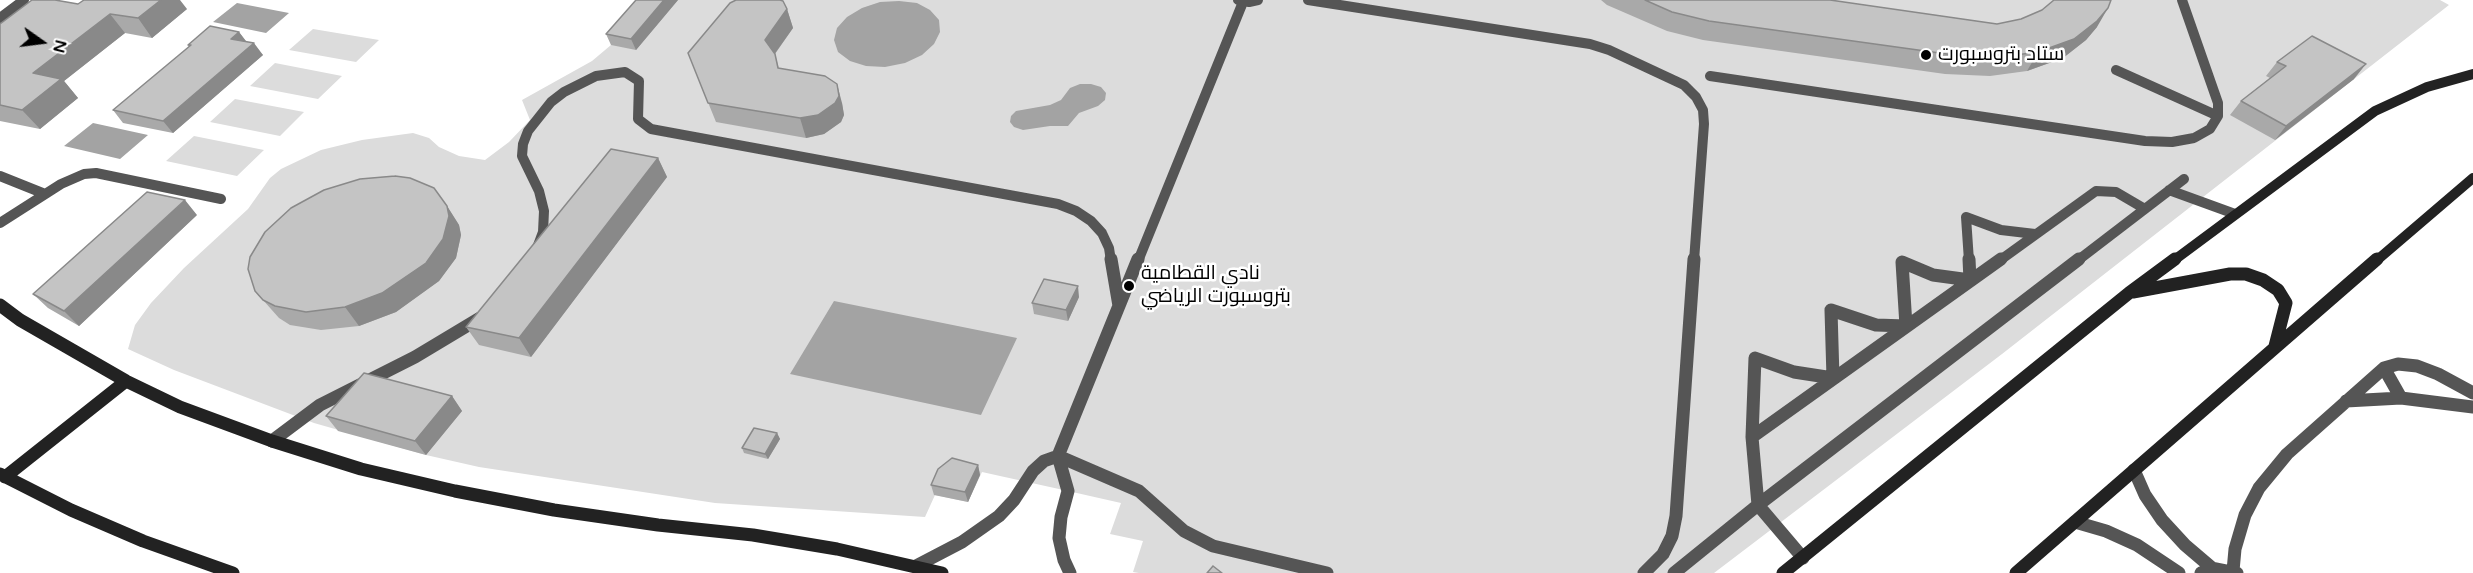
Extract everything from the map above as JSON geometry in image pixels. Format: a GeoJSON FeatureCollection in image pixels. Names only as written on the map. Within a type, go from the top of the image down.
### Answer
{"type":"FeatureCollection","features":[{"type":"Feature","properties":{"kind":"street"},"geometry":{"type":"LineString","coordinates":[[0,18],[24,0]]}},
{"type":"Feature","properties":{"kind":"street"},"geometry":{"type":"LineString","coordinates":[[1070,573],[1064,560],[1059,538],[1061,517],[1068,491],[1058,456],[1240,1],[1258,0]]}},
{"type":"Feature","properties":{"kind":"street"},"geometry":{"type":"LineString","coordinates":[[1308,0],[1590,44],[1667,76],[1684,85],[1696,97],[1703,110],[1704,124],[1676,516],[1672,536],[1663,554],[1644,573]]}},
{"type":"Feature","properties":{"kind":"street"},"geometry":{"type":"LineString","coordinates":[[1710,76],[2145,141],[2172,142],[2194,138],[2210,129],[2218,116],[2218,103],[2182,0]]}},
{"type":"Feature","properties":{"kind":"street"},"geometry":{"type":"LineString","coordinates":[[2116,70],[2218,116]]}},
{"type":"Feature","properties":{"kind":"street"},"geometry":{"type":"LineString","coordinates":[[530,262],[543,232],[544,211],[539,192],[522,156],[523,144],[528,131],[551,102],[564,92],[606,72],[625,72],[639,81],[638,119],[651,129],[1058,204],[1076,211],[1091,221],[1102,233],[1109,248],[1119,306]]}},
{"type":"Feature","properties":{"kind":"street"},"geometry":{"type":"LineString","coordinates":[[1783,573],[2129,293],[2375,111],[2418,91],[2473,74]]}},
{"type":"Feature","properties":{"kind":"street"},"geometry":{"type":"LineString","coordinates":[[0,223],[72,178],[96,172],[221,199]]}},
{"type":"Feature","properties":{"kind":"street"},"geometry":{"type":"LineString","coordinates":[[0,176],[45,194]]}},
{"type":"Feature","properties":{"kind":"street"},"geometry":{"type":"LineString","coordinates":[[2016,573],[2274,347],[2473,178]]}},
{"type":"Feature","properties":{"kind":"street"},"geometry":{"type":"LineString","coordinates":[[1674,573],[1758,505],[2184,179]]}},
{"type":"Feature","properties":{"kind":"street"},"geometry":{"type":"LineString","coordinates":[[1752,437],[2096,190],[2116,192],[2145,209]]}},
{"type":"Feature","properties":{"kind":"street"},"geometry":{"type":"LineString","coordinates":[[2169,190],[2235,214]]}},
{"type":"Feature","properties":{"kind":"street"},"geometry":{"type":"LineString","coordinates":[[1970,280],[1966,217],[2001,230],[2035,234]]}},
{"type":"Feature","properties":{"kind":"street"},"geometry":{"type":"LineString","coordinates":[[1906,326],[1902,262],[1933,275],[1970,280]]}},
{"type":"Feature","properties":{"kind":"street"},"geometry":{"type":"LineString","coordinates":[[2129,293],[2230,274],[2246,274],[2263,280],[2278,290],[2286,303],[2274,347]]}},
{"type":"Feature","properties":{"kind":"street"},"geometry":{"type":"LineString","coordinates":[[0,305],[20,320],[126,381],[180,407],[272,441],[361,469],[455,491],[554,510],[635,522],[753,535],[942,573]]}},
{"type":"Feature","properties":{"kind":"street"},"geometry":{"type":"LineString","coordinates":[[272,441],[320,405],[442,342],[491,309]]}},
{"type":"Feature","properties":{"kind":"street"},"geometry":{"type":"LineString","coordinates":[[1833,378],[1831,310],[1876,324],[1906,326]]}},
{"type":"Feature","properties":{"kind":"street"},"geometry":{"type":"LineString","coordinates":[[1803,558],[1758,505],[1753,481],[1752,437],[1755,358],[1794,372],[1833,378]]}},
{"type":"Feature","properties":{"kind":"street"},"geometry":{"type":"LineString","coordinates":[[2134,470],[2145,495],[2162,520],[2207,571],[2235,572],[2235,549],[2245,515],[2259,488],[2286,453],[2384,368],[2397,364],[2407,365],[2438,374],[2473,393]]}},
{"type":"Feature","properties":{"kind":"street"},"geometry":{"type":"LineString","coordinates":[[2384,368],[2401,398]]}},
{"type":"Feature","properties":{"kind":"street"},"geometry":{"type":"LineString","coordinates":[[2438,374],[2449,402]]}},
{"type":"Feature","properties":{"kind":"street"},"geometry":{"type":"LineString","coordinates":[[126,381],[2,476],[71,510],[143,541],[233,573]]}},
{"type":"Feature","properties":{"kind":"street"},"geometry":{"type":"LineString","coordinates":[[2346,401],[2401,398],[2449,402],[2473,407]]}},
{"type":"Feature","properties":{"kind":"street"},"geometry":{"type":"LineString","coordinates":[[916,566],[962,542],[999,516],[1014,500],[1033,471],[1044,461],[1058,456],[1139,491],[1184,531],[1213,546],[1327,573]]}},
{"type":"Feature","properties":{"kind":"street"},"geometry":{"type":"LineString","coordinates":[[2074,522],[2106,531],[2137,545],[2179,573]]}},
{"type":"Feature","properties":{"kind":"shaded area","name":"نادي القطامية بتروسبورت الرياضي"},"geometry":{"type":"Polygon","coordinates":[[[650,0],[2440,0],[2449,5],[2002,354],[1714,573],[1139,573],[1133,572],[1143,541],[1110,534],[1121,503],[1068,491],[982,472],[968,502],[935,495],[925,517],[715,503],[479,467],[426,455],[314,423],[174,370],[128,349],[135,325],[151,303],[184,268],[248,209],[270,178],[281,169],[321,150],[362,140],[413,133],[429,138],[439,147],[459,156],[485,160],[509,142],[530,120],[522,100],[592,61],[611,45],[650,0]]]}},
{"type":"Feature","properties":{"kind":"shaded area"},"geometry":{"type":"Polygon","coordinates":[[[880,2],[917,3],[930,10],[939,20],[940,32],[934,44],[922,55],[905,63],[885,67],[866,66],[850,61],[838,52],[834,40],[837,28],[847,17],[862,8],[880,2]]]}},
{"type":"Feature","properties":{"kind":"shaded area"},"geometry":{"type":"Polygon","coordinates":[[[237,3],[289,13],[266,33],[213,22],[237,3]]]}},
{"type":"Feature","properties":{"kind":"shaded area"},"geometry":{"type":"Polygon","coordinates":[[[313,29],[379,40],[356,62],[289,50],[313,29]]]}},
{"type":"Feature","properties":{"kind":"shaded area"},"geometry":{"type":"Polygon","coordinates":[[[275,63],[342,76],[318,99],[250,86],[275,63]]]}},
{"type":"Feature","properties":{"kind":"shaded area"},"geometry":{"type":"Polygon","coordinates":[[[1080,84],[1101,87],[1106,93],[1105,100],[1098,106],[1079,113],[1068,126],[1023,130],[1014,127],[1010,122],[1011,116],[1016,111],[1050,105],[1061,100],[1070,88],[1080,84]]]}},
{"type":"Feature","properties":{"kind":"shaded area"},"geometry":{"type":"Polygon","coordinates":[[[235,99],[304,112],[280,136],[210,122],[235,99]]]}},
{"type":"Feature","properties":{"kind":"shaded area"},"geometry":{"type":"Polygon","coordinates":[[[93,123],[148,135],[120,159],[64,146],[93,123]]]}},
{"type":"Feature","properties":{"kind":"shaded area"},"geometry":{"type":"Polygon","coordinates":[[[194,136],[264,150],[237,176],[166,161],[194,136]]]}},
{"type":"Feature","properties":{"kind":"shaded area"},"geometry":{"type":"Polygon","coordinates":[[[834,301],[1017,338],[981,415],[790,374],[834,301]]]}},
{"type":"Feature","properties":{"kind":"building"},"geometry":{"type":"Polygon","coordinates":[[[32,0],[55,0],[78,4],[84,0],[161,0],[138,18],[110,14],[33,73],[61,79],[22,110],[0,105],[0,24],[32,0]]]}},
{"type":"Feature","properties":{"kind":"building"},"geometry":{"type":"Polygon","coordinates":[[[636,0],[664,0],[631,39],[606,34],[636,0]]]}},
{"type":"Feature","properties":{"kind":"building"},"geometry":{"type":"Polygon","coordinates":[[[736,0],[783,1],[787,9],[765,40],[775,54],[778,68],[825,76],[837,84],[839,96],[835,103],[818,115],[800,118],[708,103],[688,53],[730,3],[736,0]]]}},
{"type":"Feature","properties":{"kind":"building"},"geometry":{"type":"Polygon","coordinates":[[[1645,0],[1830,0],[1997,24],[2021,19],[2042,10],[2054,0],[2111,0],[2108,8],[2097,21],[2074,39],[2038,52],[2001,57],[1954,55],[1709,21],[1672,12],[1645,0]]]}},
{"type":"Feature","properties":{"kind":"building"},"geometry":{"type":"Polygon","coordinates":[[[210,26],[239,32],[231,39],[254,43],[163,121],[113,110],[191,45],[188,45],[210,26]]]}},
{"type":"Feature","properties":{"kind":"building"},"geometry":{"type":"Polygon","coordinates":[[[2312,36],[2366,64],[2286,126],[2241,101],[2286,66],[2277,62],[2312,36]]]}},
{"type":"Feature","properties":{"kind":"building"},"geometry":{"type":"Polygon","coordinates":[[[611,149],[658,158],[519,338],[466,327],[611,149]]]}},
{"type":"Feature","properties":{"kind":"building"},"geometry":{"type":"Polygon","coordinates":[[[395,176],[410,178],[434,188],[447,206],[449,216],[443,239],[426,263],[382,293],[345,307],[306,312],[275,306],[263,300],[255,291],[248,269],[250,257],[265,232],[291,208],[324,190],[360,179],[395,176]]]}},
{"type":"Feature","properties":{"kind":"building"},"geometry":{"type":"Polygon","coordinates":[[[147,192],[185,200],[64,311],[33,294],[147,192]]]}},
{"type":"Feature","properties":{"kind":"building"},"geometry":{"type":"Polygon","coordinates":[[[1044,279],[1078,286],[1066,310],[1032,303],[1044,279]]]}},
{"type":"Feature","properties":{"kind":"building"},"geometry":{"type":"Polygon","coordinates":[[[364,373],[452,396],[415,441],[326,416],[364,373]]]}},
{"type":"Feature","properties":{"kind":"building"},"geometry":{"type":"Polygon","coordinates":[[[754,428],[777,433],[765,454],[742,448],[754,428]]]}},
{"type":"Feature","properties":{"kind":"building"},"geometry":{"type":"Polygon","coordinates":[[[952,458],[978,465],[965,492],[931,485],[938,469],[952,458]]]}},
{"type":"Feature","properties":{"kind":"building"},"geometry":{"type":"Polygon","coordinates":[[[1213,566],[1222,573],[1207,573],[1213,566]]]}},
{"type":"Feature","properties":{"kind":"place","name":"ستاد بتروسبورت"},"geometry":{"type":"Point","coordinates":[1926,55]}},
{"type":"Feature","properties":{"kind":"place","name":"نادي القطامية بتروسبورت الرياضي"},"geometry":{"type":"Point","coordinates":[1129,286]}}]}
